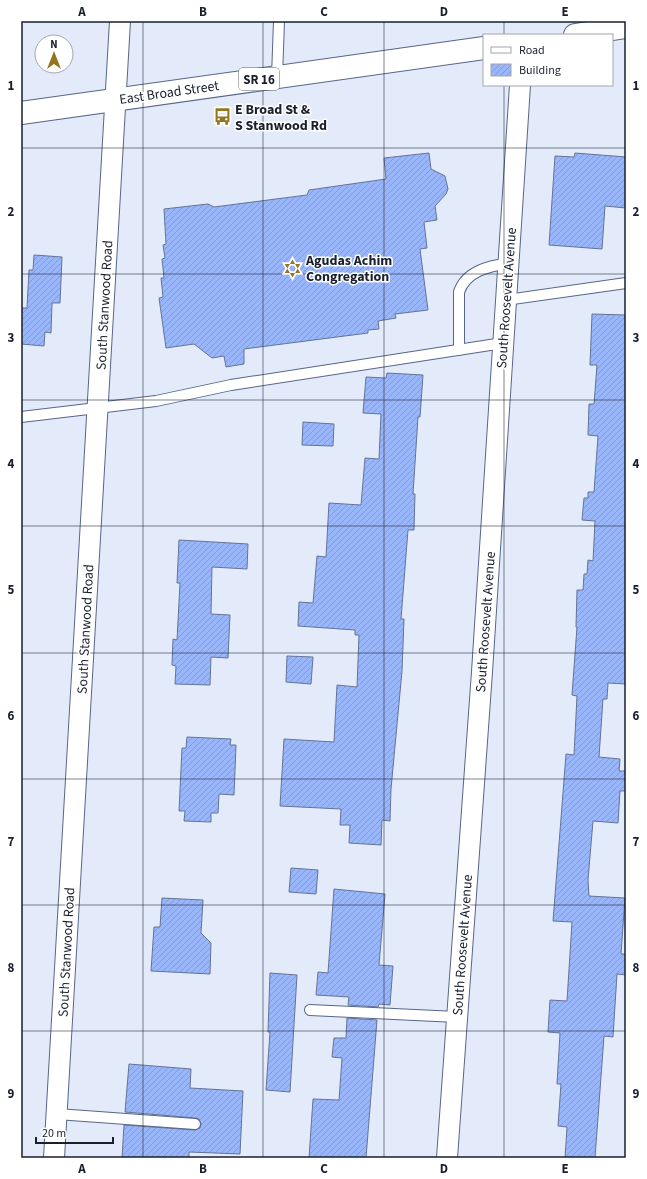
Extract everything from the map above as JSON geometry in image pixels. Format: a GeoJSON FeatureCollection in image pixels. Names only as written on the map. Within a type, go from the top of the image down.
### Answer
{"type":"FeatureCollection","features":[{"type":"Feature","properties":{"kind":"main road"},"geometry":{"type":"LineString","coordinates":[[582,34],[626,28]]}},
{"type":"Feature","properties":{"kind":"main road","name":"East Broad Street"},"geometry":{"type":"LineString","coordinates":[[21,112],[483,48]]}},
{"type":"Feature","properties":{"kind":"street","name":"South Stanwood Road"},"geometry":{"type":"LineString","coordinates":[[54,1158],[120,21]]}},
{"type":"Feature","properties":{"kind":"street","name":"South Roosevelt Avenue"},"geometry":{"type":"LineString","coordinates":[[447,1158],[504,343],[520,86]]}},
{"type":"Feature","properties":{"kind":"lane"},"geometry":{"type":"LineString","coordinates":[[277,77],[279,21]]}},
{"type":"Feature","properties":{"kind":"lane"},"geometry":{"type":"LineString","coordinates":[[459,350],[459,292],[461,286],[469,277],[488,266],[509,263]]}},
{"type":"Feature","properties":{"kind":"lane"},"geometry":{"type":"LineString","coordinates":[[506,300],[626,283]]}},
{"type":"Feature","properties":{"kind":"lane"},"geometry":{"type":"LineString","coordinates":[[21,417],[156,401],[231,385],[504,343]]}},
{"type":"Feature","properties":{"kind":"lane"},"geometry":{"type":"LineString","coordinates":[[310,1010],[457,1017]]}},
{"type":"Feature","properties":{"kind":"lane"},"geometry":{"type":"LineString","coordinates":[[57,1114],[195,1124]]}},
{"type":"Feature","properties":{"kind":"building","name":"Agudas Achim Congregation"},"geometry":{"type":"Polygon","coordinates":[[[429,153],[431,169],[445,176],[448,189],[446,194],[435,206],[437,220],[424,222],[427,248],[420,249],[428,310],[395,314],[396,318],[378,321],[379,329],[368,330],[368,333],[244,349],[244,364],[226,367],[224,356],[212,358],[194,344],[166,348],[159,298],[163,297],[161,278],[164,278],[162,259],[165,258],[163,245],[166,244],[164,209],[208,204],[214,207],[307,195],[309,190],[386,179],[384,158],[429,153]]]}},
{"type":"Feature","properties":{"kind":"building"},"geometry":{"type":"Polygon","coordinates":[[[575,153],[626,157],[626,208],[605,206],[602,249],[549,245],[555,156],[574,157],[575,153]]]}},
{"type":"Feature","properties":{"kind":"building"},"geometry":{"type":"Polygon","coordinates":[[[34,255],[62,257],[60,303],[52,303],[51,333],[45,332],[44,346],[21,344],[22,308],[27,308],[29,270],[33,270],[34,255]]]}},
{"type":"Feature","properties":{"kind":"building"},"geometry":{"type":"Polygon","coordinates":[[[592,314],[626,315],[626,684],[608,683],[607,699],[603,699],[599,757],[620,759],[619,771],[626,771],[626,791],[620,791],[618,823],[593,821],[588,880],[589,896],[625,898],[621,954],[626,954],[626,975],[617,974],[613,1037],[604,1036],[595,1158],[565,1158],[567,1127],[558,1126],[561,1084],[557,1084],[560,1033],[548,1032],[550,1000],[567,1001],[572,922],[553,921],[566,754],[574,755],[577,696],[572,695],[577,627],[577,590],[583,590],[584,574],[587,574],[588,560],[593,561],[595,521],[582,520],[584,498],[588,498],[588,492],[594,492],[598,436],[588,435],[589,404],[594,404],[597,365],[590,365],[592,314]]]}},
{"type":"Feature","properties":{"kind":"building"},"geometry":{"type":"Polygon","coordinates":[[[387,373],[423,375],[420,417],[418,417],[413,494],[415,494],[414,530],[408,530],[401,619],[404,619],[402,671],[391,789],[390,821],[382,820],[381,845],[349,843],[350,825],[340,825],[341,809],[280,806],[284,739],[334,742],[337,685],[357,687],[359,635],[355,635],[355,630],[298,626],[299,602],[313,603],[317,556],[326,557],[329,503],[361,505],[365,458],[379,459],[381,414],[363,413],[366,377],[386,378],[387,373]]]}},
{"type":"Feature","properties":{"kind":"building"},"geometry":{"type":"Polygon","coordinates":[[[303,422],[334,424],[333,446],[302,445],[303,422]]]}},
{"type":"Feature","properties":{"kind":"building"},"geometry":{"type":"Polygon","coordinates":[[[179,540],[248,544],[247,569],[212,567],[211,614],[230,615],[228,658],[211,657],[210,685],[175,684],[176,666],[172,665],[173,639],[177,640],[180,583],[177,583],[179,540]]]}},
{"type":"Feature","properties":{"kind":"building"},"geometry":{"type":"Polygon","coordinates":[[[287,656],[313,657],[311,684],[286,682],[287,656]]]}},
{"type":"Feature","properties":{"kind":"building"},"geometry":{"type":"Polygon","coordinates":[[[187,737],[231,739],[230,745],[236,745],[234,795],[219,794],[218,813],[211,813],[211,822],[184,821],[185,811],[179,811],[182,748],[186,748],[187,737]]]}},
{"type":"Feature","properties":{"kind":"building"},"geometry":{"type":"Polygon","coordinates":[[[291,868],[318,870],[316,894],[289,892],[291,868]]]}},
{"type":"Feature","properties":{"kind":"building"},"geometry":{"type":"Polygon","coordinates":[[[334,889],[385,894],[379,965],[393,966],[390,1005],[379,1004],[378,1007],[348,1005],[349,997],[316,995],[318,972],[328,973],[334,889]]]}},
{"type":"Feature","properties":{"kind":"building"},"geometry":{"type":"Polygon","coordinates":[[[162,898],[203,900],[201,933],[211,943],[210,974],[151,971],[154,927],[160,927],[162,898]]]}},
{"type":"Feature","properties":{"kind":"building"},"geometry":{"type":"Polygon","coordinates":[[[270,973],[297,975],[290,1092],[266,1090],[270,1032],[268,1032],[270,973]]]}},
{"type":"Feature","properties":{"kind":"building"},"geometry":{"type":"Polygon","coordinates":[[[347,1018],[377,1020],[366,1158],[309,1158],[313,1099],[339,1100],[342,1058],[332,1057],[334,1038],[346,1038],[347,1018]]]}},
{"type":"Feature","properties":{"kind":"building"},"geometry":{"type":"Polygon","coordinates":[[[129,1064],[191,1069],[190,1088],[243,1091],[240,1154],[189,1152],[189,1158],[122,1158],[124,1125],[195,1130],[200,1128],[201,1124],[199,1119],[195,1118],[125,1112],[129,1064]]]}},
{"type":"Feature","properties":{"kind":"place","name":"E Broad St & S Stanwood Rd"},"geometry":{"type":"Point","coordinates":[222,117]}},
{"type":"Feature","properties":{"kind":"place","name":"Agudas Achim Congregation"},"geometry":{"type":"Point","coordinates":[293,268]}}]}
